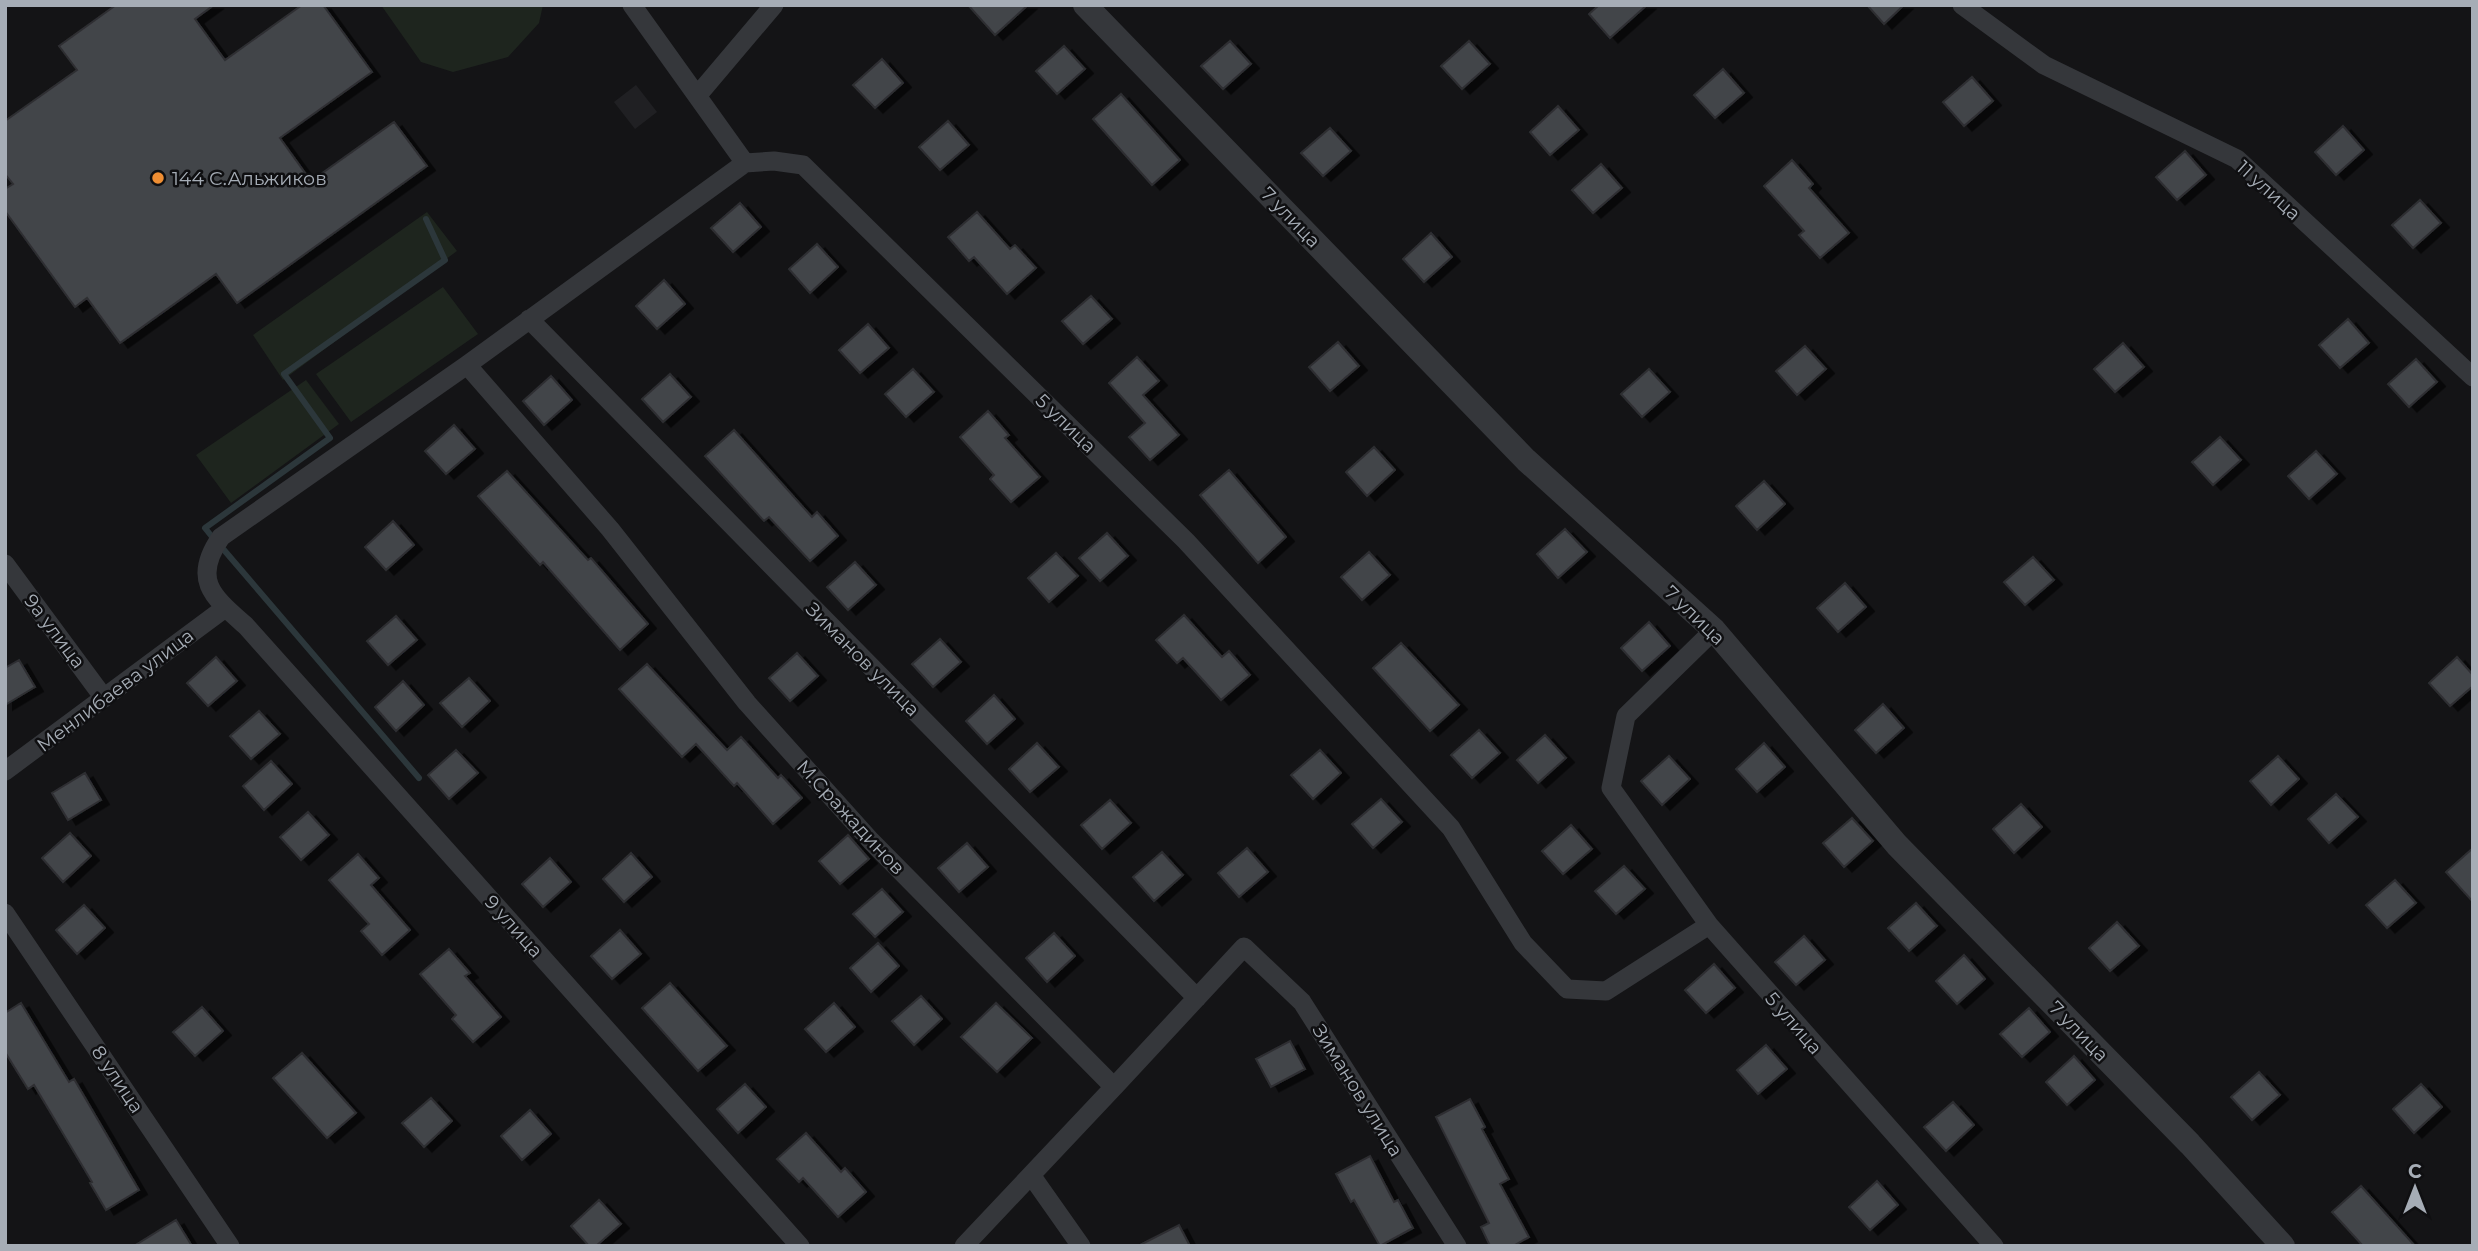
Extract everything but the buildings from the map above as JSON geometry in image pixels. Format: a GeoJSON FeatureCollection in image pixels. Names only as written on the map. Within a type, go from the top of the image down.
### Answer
{"type":"FeatureCollection","features":[{"type":"Feature","properties":{"kind":"street"},"geometry":{"type":"LineString","coordinates":[[467,365],[745,163],[632,5]]}},
{"type":"Feature","properties":{"kind":"street"},"geometry":{"type":"LineString","coordinates":[[697,96],[774,5]]}},
{"type":"Feature","properties":{"kind":"street","name":"7 улица"},"geometry":{"type":"LineString","coordinates":[[1085,5],[1526,460],[1714,630],[1897,845],[2190,1144],[2283,1246]]}},
{"type":"Feature","properties":{"kind":"street","name":"11 улица"},"geometry":{"type":"LineString","coordinates":[[1962,5],[2044,65],[2237,159],[2473,377]]}},
{"type":"Feature","properties":{"kind":"street","name":"5 улица"},"geometry":{"type":"LineString","coordinates":[[745,163],[774,161],[803,165],[1186,541],[1451,828],[1523,943],[1567,989],[1606,990],[1709,925]]}},
{"type":"Feature","properties":{"kind":"street","name":"Зиманов улица"},"geometry":{"type":"LineString","coordinates":[[528,319],[1197,999],[1244,947],[1302,1002],[1457,1246]]}},
{"type":"Feature","properties":{"kind":"street","name":"9 улица"},"geometry":{"type":"LineString","coordinates":[[467,365],[221,537],[210,552],[206,569],[208,585],[225,608],[246,626],[800,1246]]}},
{"type":"Feature","properties":{"kind":"street","name":"М.Сражадинов"},"geometry":{"type":"LineString","coordinates":[[467,365],[610,529],[747,703],[871,841],[1114,1087]]}},
{"type":"Feature","properties":{"kind":"street","name":"9а улица"},"geometry":{"type":"LineString","coordinates":[[5,564],[104,698]]}},
{"type":"Feature","properties":{"kind":"street","name":"Менлибаева улица"},"geometry":{"type":"LineString","coordinates":[[5,771],[225,608]]}},
{"type":"Feature","properties":{"kind":"street","name":"5 улица"},"geometry":{"type":"LineString","coordinates":[[1714,630],[1626,716],[1611,788],[1709,925],[1993,1246]]}},
{"type":"Feature","properties":{"kind":"street","name":"8 улица"},"geometry":{"type":"LineString","coordinates":[[5,913],[230,1246]]}},
{"type":"Feature","properties":{"kind":"street"},"geometry":{"type":"LineString","coordinates":[[964,1246],[1197,999]]}},
{"type":"Feature","properties":{"kind":"street"},"geometry":{"type":"LineString","coordinates":[[1031,1175],[1081,1246]]}},
{"type":"Feature","properties":{"kind":"shaded area"},"geometry":{"type":"Polygon","coordinates":[[[381,5],[543,5],[539,23],[508,57],[453,72],[421,62],[381,5]]]}},
{"type":"Feature","properties":{"kind":"shaded area"},"geometry":{"type":"Polygon","coordinates":[[[636,85],[657,112],[635,129],[614,102],[636,85]]]}},
{"type":"Feature","properties":{"kind":"shaded area"},"geometry":{"type":"Polygon","coordinates":[[[427,212],[457,251],[283,380],[253,335],[427,212]]]}},
{"type":"Feature","properties":{"kind":"shaded area"},"geometry":{"type":"Polygon","coordinates":[[[443,287],[478,334],[351,422],[316,374],[443,287]]]}},
{"type":"Feature","properties":{"kind":"shaded area"},"geometry":{"type":"Polygon","coordinates":[[[306,380],[339,424],[231,503],[196,455],[306,380]]]}},
{"type":"Feature","properties":{"kind":"waterway"},"geometry":{"type":"LineString","coordinates":[[213,538],[205,528],[330,438],[284,374],[445,260],[426,219]]}},
{"type":"Feature","properties":{"kind":"waterway"},"geometry":{"type":"LineString","coordinates":[[224,550],[419,778]]}},
{"type":"Feature","properties":{"kind":"place","name":"144 С.Альжиков"},"geometry":{"type":"Point","coordinates":[158,178]}}]}
